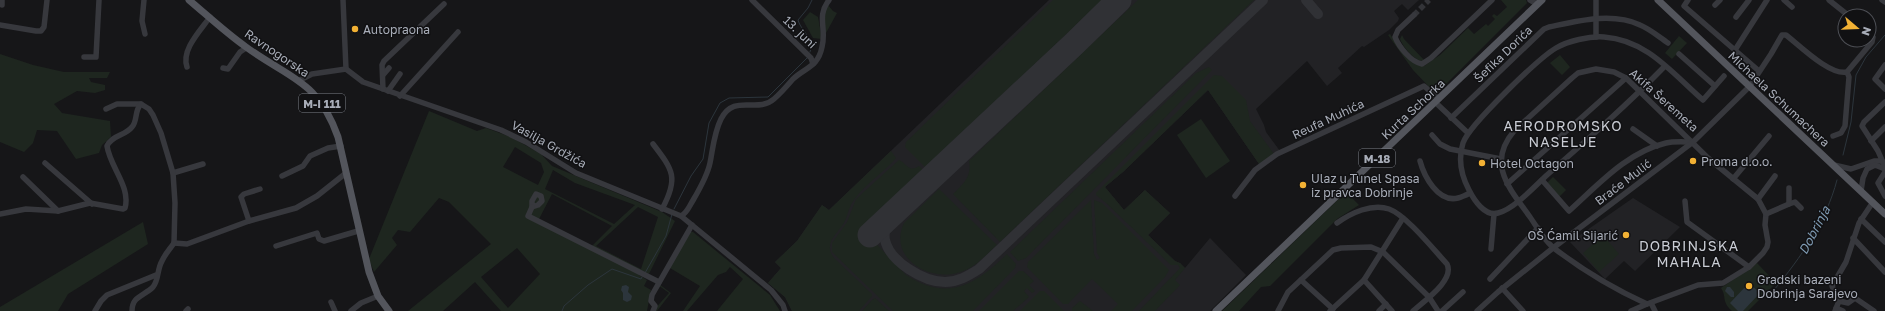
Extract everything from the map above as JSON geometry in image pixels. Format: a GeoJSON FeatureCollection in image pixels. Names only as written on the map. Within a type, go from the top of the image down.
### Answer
{"type":"FeatureCollection","features":[{"type":"Feature","properties":{"kind":"main road","name":"Ravnogorska"},"geometry":{"type":"LineString","coordinates":[[189,0],[246,48],[300,80],[322,103],[334,127],[340,146],[358,231],[369,272],[378,296],[390,311]]}},
{"type":"Feature","properties":{"kind":"main road"},"geometry":{"type":"LineString","coordinates":[[1530,0],[1536,3]]}},
{"type":"Feature","properties":{"kind":"main road","name":"Michaela Schumachera"},"geometry":{"type":"LineString","coordinates":[[1658,0],[1885,214]]}},
{"type":"Feature","properties":{"kind":"main road","name":"Kurta Schorka"},"geometry":{"type":"LineString","coordinates":[[1216,311],[1438,101],[1536,3]]}},
{"type":"Feature","properties":{"kind":"street"},"geometry":{"type":"LineString","coordinates":[[0,25],[41,31],[44,27],[47,0]]}},
{"type":"Feature","properties":{"kind":"street"},"geometry":{"type":"LineString","coordinates":[[84,57],[96,56],[99,0]]}},
{"type":"Feature","properties":{"kind":"street"},"geometry":{"type":"LineString","coordinates":[[144,0],[142,21],[145,34]]}},
{"type":"Feature","properties":{"kind":"street"},"geometry":{"type":"LineString","coordinates":[[300,80],[312,74],[346,69],[343,0]]}},
{"type":"Feature","properties":{"kind":"street","name":"13. juni"},"geometry":{"type":"LineString","coordinates":[[752,0],[806,53],[812,61]]}},
{"type":"Feature","properties":{"kind":"street"},"geometry":{"type":"LineString","coordinates":[[785,311],[783,305],[771,290],[679,216],[685,213],[707,172],[714,138],[725,112],[734,106],[770,102],[799,74],[812,66],[812,61],[818,58],[822,46],[822,16],[829,0]]}},
{"type":"Feature","properties":{"kind":"street"},"geometry":{"type":"LineString","coordinates":[[1414,14],[1395,34],[1399,45],[1414,61],[1422,64],[1431,58],[1492,0]]}},
{"type":"Feature","properties":{"kind":"street"},"geometry":{"type":"LineString","coordinates":[[1596,0],[1596,37]]}},
{"type":"Feature","properties":{"kind":"street"},"geometry":{"type":"LineString","coordinates":[[1688,0],[1684,6],[1759,70]]}},
{"type":"Feature","properties":{"kind":"street"},"geometry":{"type":"LineString","coordinates":[[1715,5],[1720,0]]}},
{"type":"Feature","properties":{"kind":"street"},"geometry":{"type":"LineString","coordinates":[[1736,17],[1749,0]]}},
{"type":"Feature","properties":{"kind":"street"},"geometry":{"type":"LineString","coordinates":[[1735,50],[1766,0]]}},
{"type":"Feature","properties":{"kind":"street"},"geometry":{"type":"LineString","coordinates":[[1784,0],[1792,8]]}},
{"type":"Feature","properties":{"kind":"street"},"geometry":{"type":"LineString","coordinates":[[1829,0],[1839,8]]}},
{"type":"Feature","properties":{"kind":"street"},"geometry":{"type":"LineString","coordinates":[[386,90],[382,65],[444,4]]}},
{"type":"Feature","properties":{"kind":"street"},"geometry":{"type":"LineString","coordinates":[[187,67],[185,61],[186,52],[210,17]]}},
{"type":"Feature","properties":{"kind":"street","name":"Šefika Dorića"},"geometry":{"type":"LineString","coordinates":[[1452,118],[1544,29],[1549,27],[1595,19],[1613,19],[1635,23],[1668,43]]}},
{"type":"Feature","properties":{"kind":"street"},"geometry":{"type":"LineString","coordinates":[[400,96],[458,32]]}},
{"type":"Feature","properties":{"kind":"street","name":"Braće Mulić"},"geometry":{"type":"LineString","coordinates":[[1477,311],[1502,288],[1553,248],[1693,142],[1750,86],[1781,36],[1784,34],[1836,72],[1847,72]]}},
{"type":"Feature","properties":{"kind":"street"},"geometry":{"type":"LineString","coordinates":[[1665,66],[1641,91],[1542,180],[1504,211],[1494,214],[1483,210],[1470,193],[1462,173],[1461,151],[1468,133],[1490,108],[1556,48],[1572,42],[1596,37],[1614,38],[1638,45],[1650,52],[1703,100],[1724,76]]}},
{"type":"Feature","properties":{"kind":"street"},"geometry":{"type":"LineString","coordinates":[[223,68],[228,68],[240,52],[246,48]]}},
{"type":"Feature","properties":{"kind":"street"},"geometry":{"type":"LineString","coordinates":[[1833,136],[1841,133],[1845,126],[1849,77],[1847,72],[1867,48]]}},
{"type":"Feature","properties":{"kind":"street"},"geometry":{"type":"LineString","coordinates":[[1679,54],[1715,86]]}},
{"type":"Feature","properties":{"kind":"street"},"geometry":{"type":"LineString","coordinates":[[1885,65],[1874,80],[1885,89]]}},
{"type":"Feature","properties":{"kind":"street"},"geometry":{"type":"LineString","coordinates":[[383,75],[389,68]]}},
{"type":"Feature","properties":{"kind":"street","name":"Vasilja Grdžića"},"geometry":{"type":"LineString","coordinates":[[346,69],[360,80],[400,96],[501,130],[526,142],[576,173],[679,216]]}},
{"type":"Feature","properties":{"kind":"street","name":"Akifa Šeremeta"},"geometry":{"type":"LineString","coordinates":[[1649,303],[1609,286],[1553,248],[1507,184],[1501,165],[1501,159],[1506,141],[1514,131],[1578,73],[1601,69],[1614,72],[1626,78],[1641,91],[1708,158],[1758,199]]}},
{"type":"Feature","properties":{"kind":"street"},"geometry":{"type":"LineString","coordinates":[[386,90],[400,74]]}},
{"type":"Feature","properties":{"kind":"street"},"geometry":{"type":"LineString","coordinates":[[1507,184],[1626,78]]}},
{"type":"Feature","properties":{"kind":"street","name":"Reufa Muhića"},"geometry":{"type":"LineString","coordinates":[[1235,196],[1255,170],[1277,154],[1424,86],[1438,101]]}},
{"type":"Feature","properties":{"kind":"street"},"geometry":{"type":"LineString","coordinates":[[1438,101],[1452,118],[1468,133]]}},
{"type":"Feature","properties":{"kind":"street"},"geometry":{"type":"LineString","coordinates":[[1885,102],[1862,124],[1862,128],[1876,148],[1884,167],[1878,183],[1885,196]]}},
{"type":"Feature","properties":{"kind":"street"},"geometry":{"type":"LineString","coordinates":[[106,109],[117,104],[140,104],[149,109],[161,133],[173,173],[175,203],[174,243],[162,261],[153,287],[138,296],[132,304],[132,311]]}},
{"type":"Feature","properties":{"kind":"street"},"geometry":{"type":"LineString","coordinates":[[0,214],[26,209],[58,211],[76,206],[92,204],[125,208],[126,193],[112,164],[107,146],[109,141],[128,131],[133,126],[137,108],[140,104]]}},
{"type":"Feature","properties":{"kind":"street"},"geometry":{"type":"LineString","coordinates":[[1872,141],[1885,127]]}},
{"type":"Feature","properties":{"kind":"street"},"geometry":{"type":"LineString","coordinates":[[1633,129],[1657,146]]}},
{"type":"Feature","properties":{"kind":"street"},"geometry":{"type":"LineString","coordinates":[[1432,135],[1446,148],[1501,159]]}},
{"type":"Feature","properties":{"kind":"street"},"geometry":{"type":"LineString","coordinates":[[1733,179],[1769,136]]}},
{"type":"Feature","properties":{"kind":"street"},"geometry":{"type":"LineString","coordinates":[[1542,180],[1569,211],[1629,159],[1637,154],[1667,143],[1693,142]]}},
{"type":"Feature","properties":{"kind":"street"},"geometry":{"type":"LineString","coordinates":[[653,144],[669,165],[672,175],[672,190],[663,210]]}},
{"type":"Feature","properties":{"kind":"street"},"geometry":{"type":"LineString","coordinates":[[282,176],[303,166],[310,156],[317,152],[340,146]]}},
{"type":"Feature","properties":{"kind":"street"},"geometry":{"type":"LineString","coordinates":[[1861,191],[1865,172],[1873,164],[1876,148]]}},
{"type":"Feature","properties":{"kind":"street"},"geometry":{"type":"LineString","coordinates":[[1420,161],[1427,180],[1439,192],[1453,199],[1470,193]]}},
{"type":"Feature","properties":{"kind":"street"},"geometry":{"type":"LineString","coordinates":[[45,163],[92,204]]}},
{"type":"Feature","properties":{"kind":"street"},"geometry":{"type":"LineString","coordinates":[[173,173],[203,164]]}},
{"type":"Feature","properties":{"kind":"street"},"geometry":{"type":"LineString","coordinates":[[1834,165],[1851,169],[1873,164],[1884,167]]}},
{"type":"Feature","properties":{"kind":"street"},"geometry":{"type":"LineString","coordinates":[[174,243],[187,244],[249,221],[296,208],[317,196],[346,173]]}},
{"type":"Feature","properties":{"kind":"street"},"geometry":{"type":"LineString","coordinates":[[1632,311],[1649,303],[1698,286],[1723,284],[1749,267],[1767,247],[1768,242],[1765,225],[1766,214],[1758,199],[1775,176]]}},
{"type":"Feature","properties":{"kind":"street"},"geometry":{"type":"LineString","coordinates":[[24,177],[58,211]]}},
{"type":"Feature","properties":{"kind":"street"},"geometry":{"type":"LineString","coordinates":[[1789,188],[1789,204]]}},
{"type":"Feature","properties":{"kind":"street"},"geometry":{"type":"LineString","coordinates":[[249,221],[241,197],[244,194],[260,190]]}},
{"type":"Feature","properties":{"kind":"street"},"geometry":{"type":"LineString","coordinates":[[1685,201],[1687,222],[1749,267]]}},
{"type":"Feature","properties":{"kind":"street"},"geometry":{"type":"LineString","coordinates":[[1766,214],[1794,202],[1801,208]]}},
{"type":"Feature","properties":{"kind":"street"},"geometry":{"type":"LineString","coordinates":[[1873,202],[1861,219],[1846,262],[1832,286],[1832,290],[1839,300],[1848,303],[1855,298],[1874,311]]}},
{"type":"Feature","properties":{"kind":"street"},"geometry":{"type":"LineString","coordinates":[[532,207],[528,216],[659,282]]}},
{"type":"Feature","properties":{"kind":"street"},"geometry":{"type":"LineString","coordinates":[[1337,223],[1356,212],[1376,208],[1389,209],[1403,218],[1448,267],[1446,278],[1442,286],[1413,311]]}},
{"type":"Feature","properties":{"kind":"street"},"geometry":{"type":"LineString","coordinates":[[1491,249],[1494,214]]}},
{"type":"Feature","properties":{"kind":"street"},"geometry":{"type":"LineString","coordinates":[[1301,280],[1332,310],[1364,280],[1403,218]]}},
{"type":"Feature","properties":{"kind":"street"},"geometry":{"type":"LineString","coordinates":[[1861,219],[1885,242]]}},
{"type":"Feature","properties":{"kind":"street"},"geometry":{"type":"LineString","coordinates":[[653,311],[655,306],[651,298],[659,282],[681,248],[692,225]]}},
{"type":"Feature","properties":{"kind":"street"},"geometry":{"type":"LineString","coordinates":[[1490,279],[1538,228]]}},
{"type":"Feature","properties":{"kind":"street"},"geometry":{"type":"LineString","coordinates":[[276,246],[317,233],[319,239],[324,241],[358,231]]}},
{"type":"Feature","properties":{"kind":"street"},"geometry":{"type":"LineString","coordinates":[[1854,238],[1885,272]]}},
{"type":"Feature","properties":{"kind":"street"},"geometry":{"type":"LineString","coordinates":[[1278,311],[1288,292],[1333,250],[1341,248],[1371,247],[1383,252],[1429,297],[1438,311]]}},
{"type":"Feature","properties":{"kind":"street"},"geometry":{"type":"LineString","coordinates":[[95,311],[107,295],[156,275]]}},
{"type":"Feature","properties":{"kind":"street"},"geometry":{"type":"LineString","coordinates":[[1364,280],[1392,311]]}},
{"type":"Feature","properties":{"kind":"street"},"geometry":{"type":"LineString","coordinates":[[1502,288],[1523,311]]}},
{"type":"Feature","properties":{"kind":"street"},"geometry":{"type":"LineString","coordinates":[[1442,311],[1463,292]]}},
{"type":"Feature","properties":{"kind":"street"},"geometry":{"type":"LineString","coordinates":[[351,311],[361,303],[378,296]]}},
{"type":"Feature","properties":{"kind":"street"},"geometry":{"type":"LineString","coordinates":[[1839,300],[1836,309],[1843,311]]}},
{"type":"Feature","properties":{"kind":"street"},"geometry":{"type":"LineString","coordinates":[[331,302],[335,311]]}},
{"type":"Feature","properties":{"kind":"street"},"geometry":{"type":"LineString","coordinates":[[1649,303],[1655,311]]}},
{"type":"Feature","properties":{"kind":"street"},"geometry":{"type":"LineString","coordinates":[[1379,311],[1386,304]]}},
{"type":"Feature","properties":{"kind":"shaded area"},"geometry":{"type":"Polygon","coordinates":[[[1049,0],[1419,0],[1408,10],[1402,4],[1394,11],[1399,18],[1398,21],[1389,30],[1364,47],[1362,46],[1338,68],[1342,73],[1327,86],[1307,61],[1256,109],[1266,132],[1280,151],[1259,164],[1208,90],[1123,172],[1105,187],[1124,210],[1145,190],[1170,213],[1148,235],[1175,261],[1180,263],[1185,268],[1210,238],[1246,275],[1210,311],[792,311],[785,297],[768,283],[781,268],[775,262],[797,241],[822,205],[829,210],[1049,0]]]}},
{"type":"Feature","properties":{"kind":"shaded area"},"geometry":{"type":"Polygon","coordinates":[[[1053,0],[1102,0],[926,168],[905,147],[906,142],[1053,0]]]}},
{"type":"Feature","properties":{"kind":"shaded area"},"geometry":{"type":"Polygon","coordinates":[[[1138,0],[1254,0],[1000,242],[953,194],[968,176],[970,167],[969,161],[1138,0]]]}},
{"type":"Feature","properties":{"kind":"shaded area"},"geometry":{"type":"Polygon","coordinates":[[[1501,0],[1526,0],[1527,3],[1438,92],[1433,91],[1413,70],[1388,35],[1390,34],[1400,50],[1424,66],[1440,55],[1468,28],[1474,34],[1486,24],[1488,26],[1495,19],[1492,16],[1494,14],[1497,16],[1507,7],[1501,0]]]}},
{"type":"Feature","properties":{"kind":"shaded area"},"geometry":{"type":"Polygon","coordinates":[[[827,4],[837,13],[826,33],[824,31],[825,8],[827,4]]]}},
{"type":"Feature","properties":{"kind":"shaded area"},"geometry":{"type":"Polygon","coordinates":[[[810,12],[818,17],[822,39],[813,38],[803,20],[810,12]]]}},
{"type":"Feature","properties":{"kind":"shaded area"},"geometry":{"type":"Polygon","coordinates":[[[1402,35],[1425,61],[1418,60],[1407,50],[1400,39],[1402,35]]]}},
{"type":"Feature","properties":{"kind":"shaded area"},"geometry":{"type":"Polygon","coordinates":[[[1679,36],[1687,43],[1672,59],[1665,53],[1679,36]]]}},
{"type":"Feature","properties":{"kind":"shaded area"},"geometry":{"type":"Polygon","coordinates":[[[0,54],[33,65],[64,72],[110,72],[107,78],[89,78],[91,82],[105,85],[105,90],[95,93],[77,91],[54,104],[62,113],[110,121],[111,137],[102,145],[99,153],[76,159],[57,131],[37,130],[33,143],[24,152],[0,142],[0,54]]]}},
{"type":"Feature","properties":{"kind":"shaded area"},"geometry":{"type":"Polygon","coordinates":[[[1560,55],[1570,67],[1562,75],[1550,63],[1560,55]]]}},
{"type":"Feature","properties":{"kind":"shaded area"},"geometry":{"type":"Polygon","coordinates":[[[1209,67],[1212,70],[1026,258],[1018,261],[1010,252],[1196,73],[1209,67]]]}},
{"type":"Feature","properties":{"kind":"shaded area"},"geometry":{"type":"Polygon","coordinates":[[[1214,75],[1222,76],[1246,100],[1250,121],[1274,154],[1259,164],[1208,90],[1123,172],[1105,187],[1124,210],[1145,190],[1170,213],[1148,235],[1175,261],[1180,263],[1185,268],[1175,280],[1180,285],[1155,311],[1139,311],[1180,268],[1178,265],[1171,265],[1096,195],[1096,193],[1214,75]]]}},
{"type":"Feature","properties":{"kind":"shaded area"},"geometry":{"type":"Polygon","coordinates":[[[429,111],[477,131],[486,128],[511,137],[541,154],[552,166],[662,212],[675,221],[649,274],[642,271],[639,275],[647,280],[644,286],[651,290],[647,311],[501,311],[475,282],[443,311],[408,311],[491,244],[449,202],[439,198],[410,232],[398,230],[392,238],[397,245],[374,272],[369,259],[429,111]],[[515,147],[503,167],[538,185],[544,172],[541,163],[515,147]],[[553,170],[545,189],[614,224],[635,205],[575,183],[553,170]],[[552,194],[539,219],[592,246],[612,226],[552,194]],[[638,207],[596,246],[641,269],[658,217],[638,207]],[[517,248],[481,277],[508,308],[540,274],[517,248]]]}},
{"type":"Feature","properties":{"kind":"shaded area"},"geometry":{"type":"Polygon","coordinates":[[[1201,119],[1230,161],[1206,178],[1177,135],[1201,119]]]}},
{"type":"Feature","properties":{"kind":"shaded area"},"geometry":{"type":"Polygon","coordinates":[[[891,151],[896,158],[858,194],[851,205],[844,223],[830,244],[831,253],[834,258],[872,294],[872,296],[859,311],[792,311],[785,297],[768,283],[781,268],[775,262],[797,241],[822,205],[829,210],[891,151]]]}},
{"type":"Feature","properties":{"kind":"shaded area"},"geometry":{"type":"Polygon","coordinates":[[[899,160],[910,168],[916,168],[919,166],[923,170],[862,229],[906,275],[921,283],[935,287],[948,288],[960,286],[972,281],[984,274],[1007,254],[1016,264],[1015,268],[973,311],[893,311],[832,252],[832,243],[847,222],[856,199],[899,160]]]}},
{"type":"Feature","properties":{"kind":"shaded area"},"geometry":{"type":"Polygon","coordinates":[[[1553,177],[1566,190],[1559,197],[1547,183],[1553,177]]]}},
{"type":"Feature","properties":{"kind":"shaded area"},"geometry":{"type":"Polygon","coordinates":[[[939,189],[997,245],[984,258],[969,268],[957,273],[945,275],[923,270],[913,264],[906,256],[901,246],[900,235],[904,223],[939,189]]]}},
{"type":"Feature","properties":{"kind":"shaded area"},"geometry":{"type":"Polygon","coordinates":[[[1346,192],[1359,205],[1337,219],[1270,286],[1261,287],[1239,311],[1222,311],[1346,192]]]}},
{"type":"Feature","properties":{"kind":"shaded area","name":"OŠ Ćamil Sijarić"},"geometry":{"type":"Polygon","coordinates":[[[1633,198],[1680,227],[1635,271],[1624,261],[1605,279],[1570,242],[1633,198]]]}},
{"type":"Feature","properties":{"kind":"shaded area"},"geometry":{"type":"Polygon","coordinates":[[[1091,200],[1094,254],[1097,260],[1100,258],[1097,253],[1094,200],[1102,203],[1169,270],[1165,277],[1132,311],[1111,311],[1118,304],[1092,279],[1068,304],[1063,304],[1027,267],[1028,262],[1091,200]]]}},
{"type":"Feature","properties":{"kind":"shaded area"},"geometry":{"type":"Polygon","coordinates":[[[143,222],[148,244],[68,294],[58,311],[0,311],[0,307],[143,222]]]}},
{"type":"Feature","properties":{"kind":"shaded area"},"geometry":{"type":"Polygon","coordinates":[[[690,232],[693,232],[770,295],[780,311],[717,311],[743,279],[730,267],[726,272],[718,275],[687,311],[683,311],[700,286],[670,268],[659,284],[671,293],[657,311],[653,311],[669,293],[658,285],[690,232]]]}},
{"type":"Feature","properties":{"kind":"shaded area"},"geometry":{"type":"Polygon","coordinates":[[[1603,235],[1619,254],[1599,272],[1583,253],[1603,235]]]}},
{"type":"Feature","properties":{"kind":"shaded area","name":"Gradski bazeni Dobrinja Sarajevo"},"geometry":{"type":"Polygon","coordinates":[[[1757,263],[1776,283],[1748,311],[1732,311],[1725,302],[1724,294],[1721,288],[1757,263]]]}},
{"type":"Feature","properties":{"kind":"shaded area"},"geometry":{"type":"Polygon","coordinates":[[[1019,271],[1023,271],[1034,281],[1029,285],[1035,291],[1032,293],[1027,288],[1024,291],[1029,297],[1013,311],[979,311],[1019,271]]]}},
{"type":"Feature","properties":{"kind":"shaded area"},"geometry":{"type":"Polygon","coordinates":[[[1748,282],[1760,293],[1743,311],[1738,311],[1730,303],[1748,282]]]}},
{"type":"Feature","properties":{"kind":"shaded area"},"geometry":{"type":"Polygon","coordinates":[[[626,285],[629,287],[628,292],[632,296],[631,300],[627,302],[623,300],[623,293],[621,290],[622,286],[626,285]]]}},
{"type":"Feature","properties":{"kind":"shaded area"},"geometry":{"type":"Polygon","coordinates":[[[1727,287],[1730,287],[1734,292],[1734,297],[1731,297],[1725,291],[1727,287]]]}},
{"type":"Feature","properties":{"kind":"shaded area"},"geometry":{"type":"Polygon","coordinates":[[[1040,291],[1044,291],[1064,311],[1020,311],[1040,291]]]}},
{"type":"Feature","properties":{"kind":"shaded area"},"geometry":{"type":"Polygon","coordinates":[[[875,298],[889,311],[862,311],[875,298]]]}},
{"type":"Feature","properties":{"kind":"shaded area"},"geometry":{"type":"Polygon","coordinates":[[[1080,301],[1093,311],[1072,311],[1072,308],[1080,301]]]}},
{"type":"Feature","properties":{"kind":"waterway"},"geometry":{"type":"LineString","coordinates":[[810,52],[811,43],[798,20],[808,8],[812,0]]}},
{"type":"Feature","properties":{"kind":"waterway","name":"Dobrinja"},"geometry":{"type":"LineString","coordinates":[[1843,155],[1851,122],[1856,75],[1866,57],[1885,35]]}},
{"type":"Feature","properties":{"kind":"waterway"},"geometry":{"type":"LineString","coordinates":[[674,209],[691,176],[703,159],[709,123],[720,103],[729,98],[768,97],[808,57]]}},
{"type":"Feature","properties":{"kind":"waterway","name":"Dobrinja"},"geometry":{"type":"LineString","coordinates":[[1774,290],[1794,265],[1812,238],[1826,210],[1837,180]]}},
{"type":"Feature","properties":{"kind":"waterway"},"geometry":{"type":"LineString","coordinates":[[645,273],[666,236],[672,214]]}},
{"type":"Feature","properties":{"kind":"waterway"},"geometry":{"type":"LineString","coordinates":[[562,311],[564,306],[588,285],[612,269],[641,279],[642,277]]}},
{"type":"Feature","properties":{"kind":"taxiway"},"geometry":{"type":"LineString","coordinates":[[892,214],[885,230],[885,240],[888,248],[901,263],[918,275],[937,281],[954,281],[971,274],[979,269],[1263,0]]}},
{"type":"Feature","properties":{"kind":"taxiway"},"geometry":{"type":"LineString","coordinates":[[1306,0],[1318,14]]}},
{"type":"Feature","properties":{"kind":"runway"},"geometry":{"type":"LineString","coordinates":[[870,235],[1119,0]]}},
{"type":"Feature","properties":{"kind":"tunnel"},"geometry":{"type":"LineString","coordinates":[[1414,15],[1429,0]]}},
{"type":"Feature","properties":{"kind":"place","name":"Autopraona"},"geometry":{"type":"Point","coordinates":[355,29]}},
{"type":"Feature","properties":{"kind":"place","name":"Proma d.o.o."},"geometry":{"type":"Point","coordinates":[1693,161]}},
{"type":"Feature","properties":{"kind":"place","name":"Hotel Octagon"},"geometry":{"type":"Point","coordinates":[1482,163]}},
{"type":"Feature","properties":{"kind":"place","name":"Ulaz u Tunel Spasa iz pravca Dobrinje"},"geometry":{"type":"Point","coordinates":[1303,185]}},
{"type":"Feature","properties":{"kind":"place","name":"OŠ Ćamil Sijarić"},"geometry":{"type":"Point","coordinates":[1626,235]}},
{"type":"Feature","properties":{"kind":"place","name":"Gradski bazeni Dobrinja Sarajevo"},"geometry":{"type":"Point","coordinates":[1749,286]}},
{"type":"Feature","properties":{"kind":"district","name":"AERODROMSKO NASELJE"},"geometry":{"type":"Point","coordinates":[1563,134]}},
{"type":"Feature","properties":{"kind":"district","name":"DOBRINJSKA MAHALA"},"geometry":{"type":"Point","coordinates":[1689,254]}}]}
